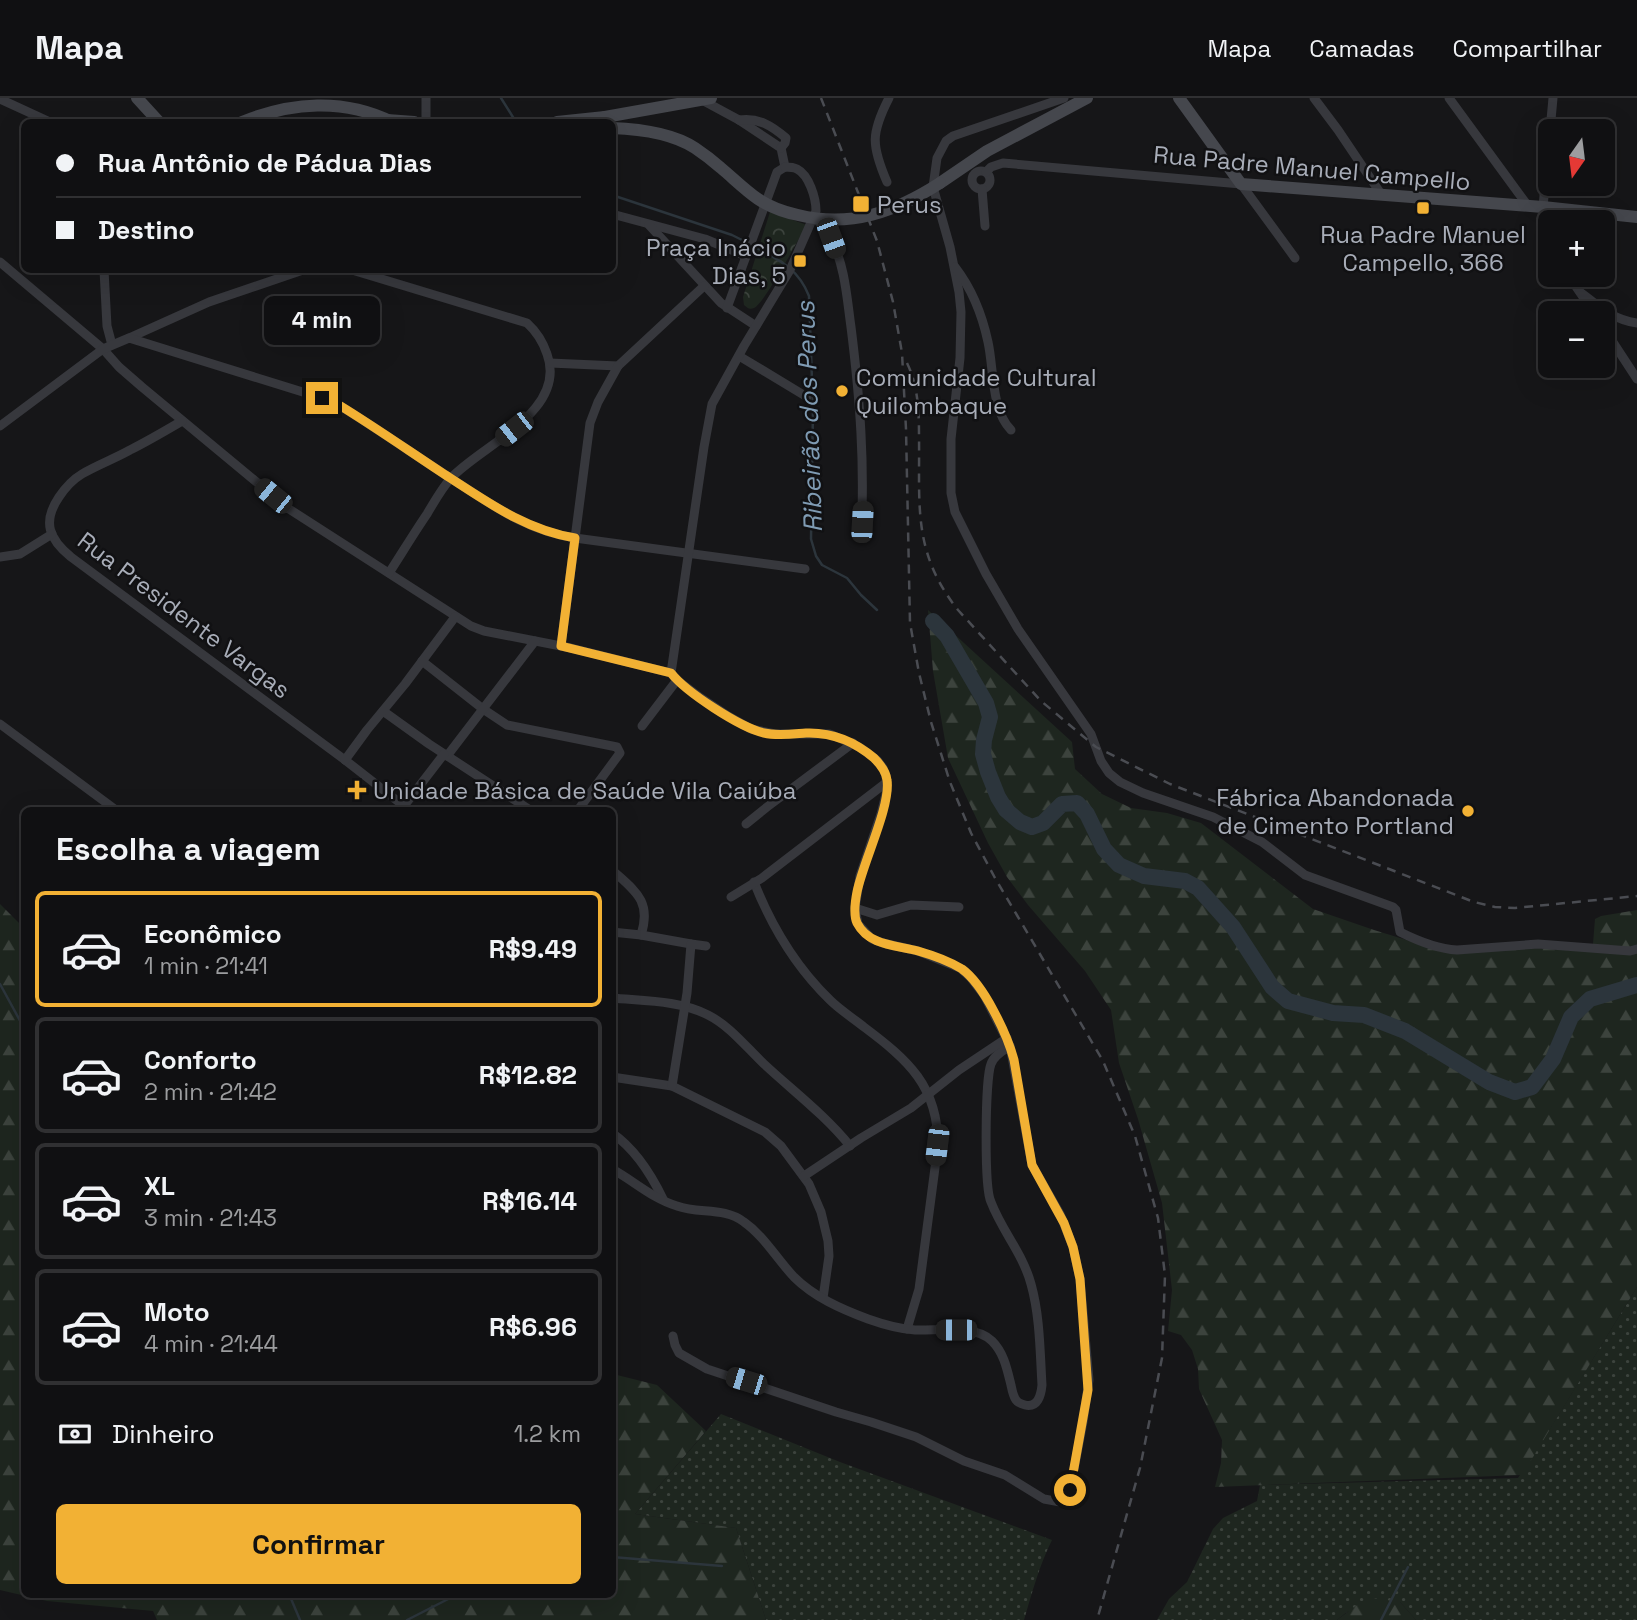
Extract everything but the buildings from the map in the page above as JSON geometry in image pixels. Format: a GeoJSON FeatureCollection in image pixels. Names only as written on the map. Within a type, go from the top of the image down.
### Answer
{"type":"FeatureCollection","features":[{"type":"Feature","properties":{"kind":"main road"},"geometry":{"type":"LineString","coordinates":[[137,98],[156,119]]}},
{"type":"Feature","properties":{"kind":"main road"},"geometry":{"type":"LineString","coordinates":[[616,124],[681,141],[704,155],[757,199],[787,213],[820,219],[859,219],[887,211],[919,196],[987,151],[1087,98]]}},
{"type":"Feature","properties":{"kind":"main road"},"geometry":{"type":"LineString","coordinates":[[1179,98],[1241,184]]}},
{"type":"Feature","properties":{"kind":"main road"},"geometry":{"type":"LineString","coordinates":[[616,120],[703,99]]}},
{"type":"Feature","properties":{"kind":"main road"},"geometry":{"type":"LineString","coordinates":[[250,119],[307,102],[345,106],[368,111],[386,119]]}},
{"type":"Feature","properties":{"kind":"main road","name":"Rua Padre Manuel Campello"},"geometry":{"type":"LineString","coordinates":[[1241,184],[1637,217]]}},
{"type":"Feature","properties":{"kind":"street"},"geometry":{"type":"LineString","coordinates":[[426,98],[426,119]]}},
{"type":"Feature","properties":{"kind":"street"},"geometry":{"type":"LineString","coordinates":[[887,182],[878,156],[875,129],[889,98]]}},
{"type":"Feature","properties":{"kind":"street"},"geometry":{"type":"LineString","coordinates":[[1063,98],[953,136],[940,149],[937,158],[934,193],[950,247],[961,312],[960,358],[951,439],[951,493],[955,512],[986,574],[1018,629],[1091,734],[1101,761],[1109,773],[1143,793],[1213,817],[1262,842],[1305,875],[1393,907],[1400,932],[1424,943],[1457,950],[1538,944],[1630,951],[1637,949]]}},
{"type":"Feature","properties":{"kind":"street"},"geometry":{"type":"LineString","coordinates":[[1314,98],[1381,194]]}},
{"type":"Feature","properties":{"kind":"street"},"geometry":{"type":"LineString","coordinates":[[1449,98],[1528,206]]}},
{"type":"Feature","properties":{"kind":"street"},"geometry":{"type":"LineString","coordinates":[[1543,208],[1553,98]]}},
{"type":"Feature","properties":{"kind":"street"},"geometry":{"type":"LineString","coordinates":[[0,99],[43,119]]}},
{"type":"Feature","properties":{"kind":"street"},"geometry":{"type":"LineString","coordinates":[[703,99],[739,120],[752,119],[768,125],[786,138],[781,148],[785,167]]}},
{"type":"Feature","properties":{"kind":"street","name":"Rua Padre Manuel Campello"},"geometry":{"type":"LineString","coordinates":[[986,172],[996,165],[1016,164],[1241,184]]}},
{"type":"Feature","properties":{"kind":"street"},"geometry":{"type":"LineString","coordinates":[[642,726],[674,676],[689,553],[712,404],[783,282],[814,217],[816,205],[809,184],[800,171],[785,167],[778,172],[727,308]]}},
{"type":"Feature","properties":{"kind":"street"},"geometry":{"type":"LineString","coordinates":[[980,171],[986,172],[990,177],[990,183],[982,189],[974,185],[973,176],[980,171]]}},
{"type":"Feature","properties":{"kind":"street"},"geometry":{"type":"LineString","coordinates":[[1241,184],[1295,257]]}},
{"type":"Feature","properties":{"kind":"street"},"geometry":{"type":"LineString","coordinates":[[982,189],[985,226]]}},
{"type":"Feature","properties":{"kind":"street"},"geometry":{"type":"LineString","coordinates":[[616,215],[705,239],[747,255]]}},
{"type":"Feature","properties":{"kind":"street"},"geometry":{"type":"LineString","coordinates":[[814,217],[831,238],[839,258],[847,295],[863,441],[861,536]]}},
{"type":"Feature","properties":{"kind":"street"},"geometry":{"type":"LineString","coordinates":[[649,225],[727,308],[756,326]]}},
{"type":"Feature","properties":{"kind":"street"},"geometry":{"type":"LineString","coordinates":[[0,262],[108,347],[119,367],[289,509],[455,617],[484,631],[561,646],[674,676],[751,729],[775,734],[822,733],[841,738],[877,760],[883,768],[887,782],[886,799],[860,876],[855,908],[858,924],[872,939],[918,951],[960,968],[984,995],[1014,1060],[1032,1165],[1064,1223],[1073,1247],[1080,1279],[1088,1390],[1066,1503],[1044,1499],[1005,1475],[964,1461],[916,1437],[706,1369],[678,1353],[673,1336]]}},
{"type":"Feature","properties":{"kind":"street"},"geometry":{"type":"LineString","coordinates":[[954,266],[967,282],[977,303],[988,341],[998,406],[1011,430]]}},
{"type":"Feature","properties":{"kind":"street"},"geometry":{"type":"LineString","coordinates":[[104,273],[108,347]]}},
{"type":"Feature","properties":{"kind":"street"},"geometry":{"type":"LineString","coordinates":[[0,426],[108,347],[209,302],[294,273]]}},
{"type":"Feature","properties":{"kind":"street"},"geometry":{"type":"LineString","coordinates":[[362,273],[527,323],[542,342],[550,363],[544,397],[535,409],[514,429],[451,478],[389,573]]}},
{"type":"Feature","properties":{"kind":"street"},"geometry":{"type":"LineString","coordinates":[[561,646],[590,423],[598,402],[618,366],[704,286]]}},
{"type":"Feature","properties":{"kind":"street"},"geometry":{"type":"LineString","coordinates":[[1576,287],[1586,301]]}},
{"type":"Feature","properties":{"kind":"street"},"geometry":{"type":"LineString","coordinates":[[1580,292],[1620,320],[1637,323]]}},
{"type":"Feature","properties":{"kind":"street"},"geometry":{"type":"LineString","coordinates":[[129,338],[339,405],[523,523],[548,533],[805,569]]}},
{"type":"Feature","properties":{"kind":"street"},"geometry":{"type":"LineString","coordinates":[[1615,345],[1637,379]]}},
{"type":"Feature","properties":{"kind":"street"},"geometry":{"type":"LineString","coordinates":[[739,356],[807,397]]}},
{"type":"Feature","properties":{"kind":"street"},"geometry":{"type":"LineString","coordinates":[[550,363],[618,366]]}},
{"type":"Feature","properties":{"kind":"street","name":"Rua Presidente Vargas"},"geometry":{"type":"LineString","coordinates":[[182,421],[74,480],[52,507],[48,522],[52,534],[65,552],[79,563],[406,807]]}},
{"type":"Feature","properties":{"kind":"street"},"geometry":{"type":"LineString","coordinates":[[0,556],[20,554],[52,534]]}},
{"type":"Feature","properties":{"kind":"street"},"geometry":{"type":"LineString","coordinates":[[345,760],[455,617]]}},
{"type":"Feature","properties":{"kind":"street"},"geometry":{"type":"LineString","coordinates":[[408,807],[535,641]]}},
{"type":"Feature","properties":{"kind":"street"},"geometry":{"type":"LineString","coordinates":[[422,661],[507,725],[617,747],[620,753],[580,807]]}},
{"type":"Feature","properties":{"kind":"street"},"geometry":{"type":"LineString","coordinates":[[383,712],[525,807]]}},
{"type":"Feature","properties":{"kind":"street"},"geometry":{"type":"LineString","coordinates":[[0,724],[113,807]]}},
{"type":"Feature","properties":{"kind":"street"},"geometry":{"type":"LineString","coordinates":[[746,824],[853,743]]}},
{"type":"Feature","properties":{"kind":"street"},"geometry":{"type":"LineString","coordinates":[[731,897],[754,883],[887,782]]}},
{"type":"Feature","properties":{"kind":"street"},"geometry":{"type":"LineString","coordinates":[[616,874],[634,891],[644,906],[646,915],[641,935]]}},
{"type":"Feature","properties":{"kind":"street"},"geometry":{"type":"LineString","coordinates":[[754,883],[795,960],[830,1000],[884,1041],[902,1059],[920,1079],[932,1102],[937,1125],[937,1145],[919,1289],[907,1329]]}},
{"type":"Feature","properties":{"kind":"street"},"geometry":{"type":"LineString","coordinates":[[855,908],[877,915],[911,905],[959,907]]}},
{"type":"Feature","properties":{"kind":"street"},"geometry":{"type":"LineString","coordinates":[[616,932],[706,946]]}},
{"type":"Feature","properties":{"kind":"street"},"geometry":{"type":"LineString","coordinates":[[672,1086],[691,944]]}},
{"type":"Feature","properties":{"kind":"street"},"geometry":{"type":"LineString","coordinates":[[616,998],[660,1002],[709,1015],[731,1031],[822,1115],[850,1146]]}},
{"type":"Feature","properties":{"kind":"street"},"geometry":{"type":"LineString","coordinates":[[804,1177],[911,1108],[959,1070],[1008,1042]]}},
{"type":"Feature","properties":{"kind":"street"},"geometry":{"type":"LineString","coordinates":[[616,1170],[678,1207],[728,1214],[743,1221],[798,1280],[822,1298],[844,1309],[907,1329],[970,1331],[990,1339],[1003,1358],[1015,1399],[1029,1406],[1038,1402],[1042,1385],[1037,1313],[1023,1262],[991,1203],[988,1187],[990,1066],[1008,1042]]}},
{"type":"Feature","properties":{"kind":"street"},"geometry":{"type":"LineString","coordinates":[[616,1078],[672,1086],[774,1138],[804,1177],[821,1212],[828,1241],[828,1267],[822,1298]]}},
{"type":"Feature","properties":{"kind":"street"},"geometry":{"type":"LineString","coordinates":[[616,1136],[642,1163],[664,1200]]}},
{"type":"Feature","properties":{"kind":"green space"},"geometry":{"type":"Polygon","coordinates":[[[770,212],[807,225],[766,295],[759,304],[750,309],[744,305],[743,297],[770,212]]]}},
{"type":"Feature","properties":{"kind":"green space"},"geometry":{"type":"Polygon","coordinates":[[[928,610],[1072,742],[1075,769],[1102,794],[1131,808],[1167,813],[1201,823],[1313,909],[1413,942],[1466,952],[1528,948],[1585,951],[1593,944],[1595,919],[1637,910],[1637,1287],[1522,1475],[1215,1487],[1221,1463],[1222,1440],[1199,1389],[1198,1369],[1192,1350],[1181,1335],[1168,1331],[1172,1290],[1162,1203],[1119,1063],[1111,1010],[1085,971],[1007,877],[948,758],[933,671],[928,610]]]}},
{"type":"Feature","properties":{"kind":"green space"},"geometry":{"type":"Polygon","coordinates":[[[0,904],[21,925],[21,1595],[0,1590],[0,904]]]}},
{"type":"Feature","properties":{"kind":"green space"},"geometry":{"type":"Polygon","coordinates":[[[1637,1287],[1637,1620],[1416,1620],[1400,1602],[1347,1612],[1337,1620],[1157,1620],[1169,1599],[1187,1582],[1213,1529],[1223,1518],[1257,1501],[1260,1485],[1518,1478],[1637,1287]]]}},
{"type":"Feature","properties":{"kind":"green space"},"geometry":{"type":"Polygon","coordinates":[[[616,1375],[657,1385],[706,1431],[635,1514],[736,1528],[766,1620],[157,1620],[153,1611],[34,1598],[616,1598],[616,1375]]]}},
{"type":"Feature","properties":{"kind":"green space"},"geometry":{"type":"Polygon","coordinates":[[[721,1414],[840,1462],[1052,1540],[1024,1620],[766,1620],[736,1528],[635,1514],[721,1414]]]}},
{"type":"Feature","properties":{"kind":"green space"},"geometry":{"type":"Polygon","coordinates":[[[1372,1598],[1400,1602],[1416,1620],[1337,1620],[1361,1602],[1372,1598]]]}},
{"type":"Feature","properties":{"kind":"waterway","name":"Ribeirão dos Perus"},"geometry":{"type":"LineString","coordinates":[[501,98],[514,119]]}},
{"type":"Feature","properties":{"kind":"waterway","name":"Ribeirão dos Perus"},"geometry":{"type":"LineString","coordinates":[[616,196],[732,235],[748,243]]}},
{"type":"Feature","properties":{"kind":"waterway","name":"Ribeirão dos Perus"},"geometry":{"type":"LineString","coordinates":[[753,246],[793,272],[805,286],[809,296],[813,409],[811,539],[816,556],[822,565],[847,578],[877,610]]}},
{"type":"Feature","properties":{"kind":"waterway","name":"Ribeirão dos Perus"},"geometry":{"type":"LineString","coordinates":[[933,621],[947,636],[986,703],[990,717],[983,754],[998,797],[1006,810],[1020,822],[1032,827],[1043,823],[1062,804],[1077,803],[1087,814],[1104,849],[1119,865],[1144,876],[1185,881],[1198,888],[1233,927],[1272,987],[1288,1001],[1333,1013],[1364,1015],[1405,1031],[1489,1082],[1515,1092],[1532,1087],[1553,1059],[1571,1017],[1590,999],[1637,985]]}},
{"type":"Feature","properties":{"kind":"waterway"},"geometry":{"type":"LineString","coordinates":[[0,984],[21,1022]]}},
{"type":"Feature","properties":{"kind":"waterway"},"geometry":{"type":"LineString","coordinates":[[616,1557],[722,1566]]}},
{"type":"Feature","properties":{"kind":"waterway"},"geometry":{"type":"LineString","coordinates":[[1381,1620],[1408,1567]]}},
{"type":"Feature","properties":{"kind":"waterway"},"geometry":{"type":"LineString","coordinates":[[291,1598],[300,1620]]}},
{"type":"Feature","properties":{"kind":"waterway"},"geometry":{"type":"LineString","coordinates":[[407,1620],[450,1598]]}},
{"type":"Feature","properties":{"kind":"railway"},"geometry":{"type":"LineString","coordinates":[[821,98],[877,241],[893,302],[902,353],[910,623],[931,722],[950,782],[971,833],[1103,1061],[1135,1136],[1158,1218],[1165,1275],[1162,1358],[1140,1468],[1097,1620]]}},
{"type":"Feature","properties":{"kind":"railway"},"geometry":{"type":"LineString","coordinates":[[907,363],[914,380],[918,408],[922,527],[926,548],[943,589],[958,610],[1041,701],[1096,747],[1170,784],[1474,902],[1515,908],[1637,896]]}},
{"type":"Feature","properties":{"kind":"place","name":"Perus"},"geometry":{"type":"Point","coordinates":[861,204]}},
{"type":"Feature","properties":{"kind":"place","name":"Rua Padre Manuel Campello, 366"},"geometry":{"type":"Point","coordinates":[1423,208]}},
{"type":"Feature","properties":{"kind":"place","name":"Praça Inácio Dias, 5"},"geometry":{"type":"Point","coordinates":[800,261]}},
{"type":"Feature","properties":{"kind":"place","name":"Comunidade Cultural Quilombaque"},"geometry":{"type":"Point","coordinates":[842,391]}},
{"type":"Feature","properties":{"kind":"place","name":"Unidade Básica de Saúde Vila Caiúba"},"geometry":{"type":"Point","coordinates":[357,790]}},
{"type":"Feature","properties":{"kind":"place","name":"Fábrica Abandonada de Cimento Portland"},"geometry":{"type":"Point","coordinates":[1468,811]}},
{"type":"Feature","properties":{"kind":"route"},"geometry":{"type":"LineString","coordinates":[[322,398],[339,405],[523,523],[548,533],[575,538],[561,646],[671,673],[701,698],[751,729],[775,734],[830,734],[862,748],[883,768],[887,790],[860,876],[855,917],[872,939],[918,951],[960,968],[984,995],[1010,1046],[1032,1165],[1064,1223],[1080,1279],[1088,1390],[1070,1490]]}}]}
